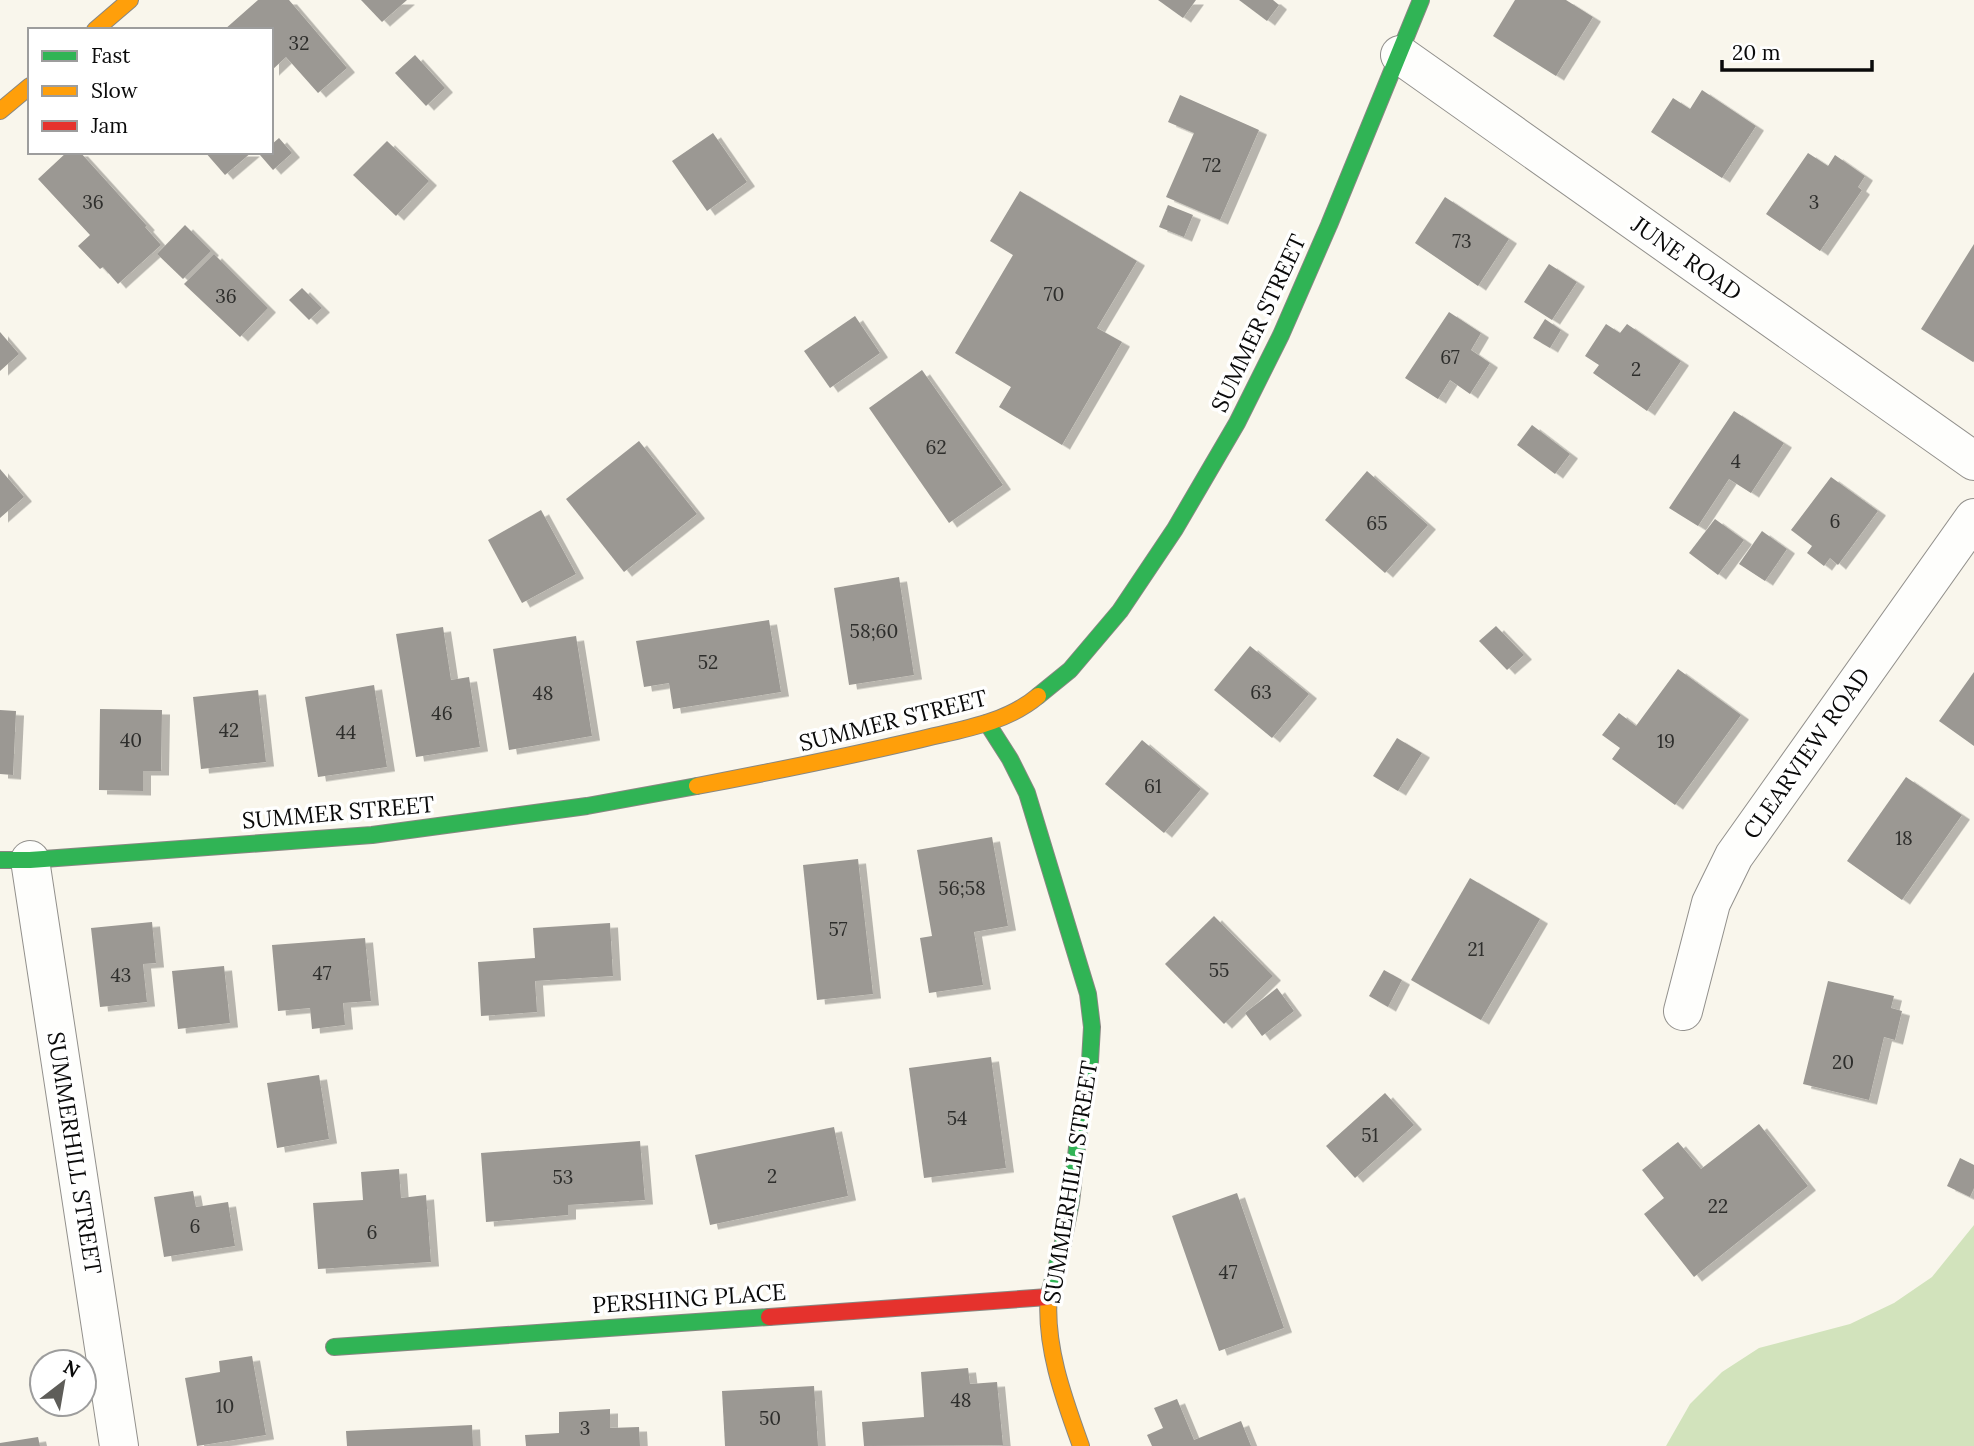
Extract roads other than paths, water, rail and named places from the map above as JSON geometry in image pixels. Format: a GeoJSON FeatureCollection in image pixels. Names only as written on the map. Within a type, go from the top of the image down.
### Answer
{"type":"FeatureCollection","features":[{"type":"Feature","properties":{"kind":"main road"},"geometry":{"type":"LineString","coordinates":[[97,28],[130,0]]}},
{"type":"Feature","properties":{"kind":"main road","name":"SUMMER STREET"},"geometry":{"type":"LineString","coordinates":[[15,860],[372,835],[587,806],[830,761],[987,723],[1029,704],[1070,670],[1143,579],[1237,423],[1281,335],[1421,0]]}},
{"type":"Feature","properties":{"kind":"main road"},"geometry":{"type":"LineString","coordinates":[[0,111],[28,88]]}},
{"type":"Feature","properties":{"kind":"main road","name":"SUMMERHILL STREET"},"geometry":{"type":"LineString","coordinates":[[987,723],[1010,759],[1027,793],[1088,994],[1092,1027],[1090,1061],[1071,1202],[1048,1297],[1052,1349],[1065,1401],[1081,1446]]}},
{"type":"Feature","properties":{"kind":"main road","name":"PERSHING PLACE"},"geometry":{"type":"LineString","coordinates":[[334,1347],[1048,1297]]}},
{"type":"Feature","properties":{"kind":"street","name":"JUNE ROAD"},"geometry":{"type":"LineString","coordinates":[[1400,55],[1974,461]]}},
{"type":"Feature","properties":{"kind":"street","name":"CLEARVIEW ROAD"},"geometry":{"type":"LineString","coordinates":[[1683,1011],[1711,903],[1734,856],[1974,518]]}},
{"type":"Feature","properties":{"kind":"street","name":"SUMMERHILL STREET"},"geometry":{"type":"LineString","coordinates":[[15,860],[119,1446]]}}]}
